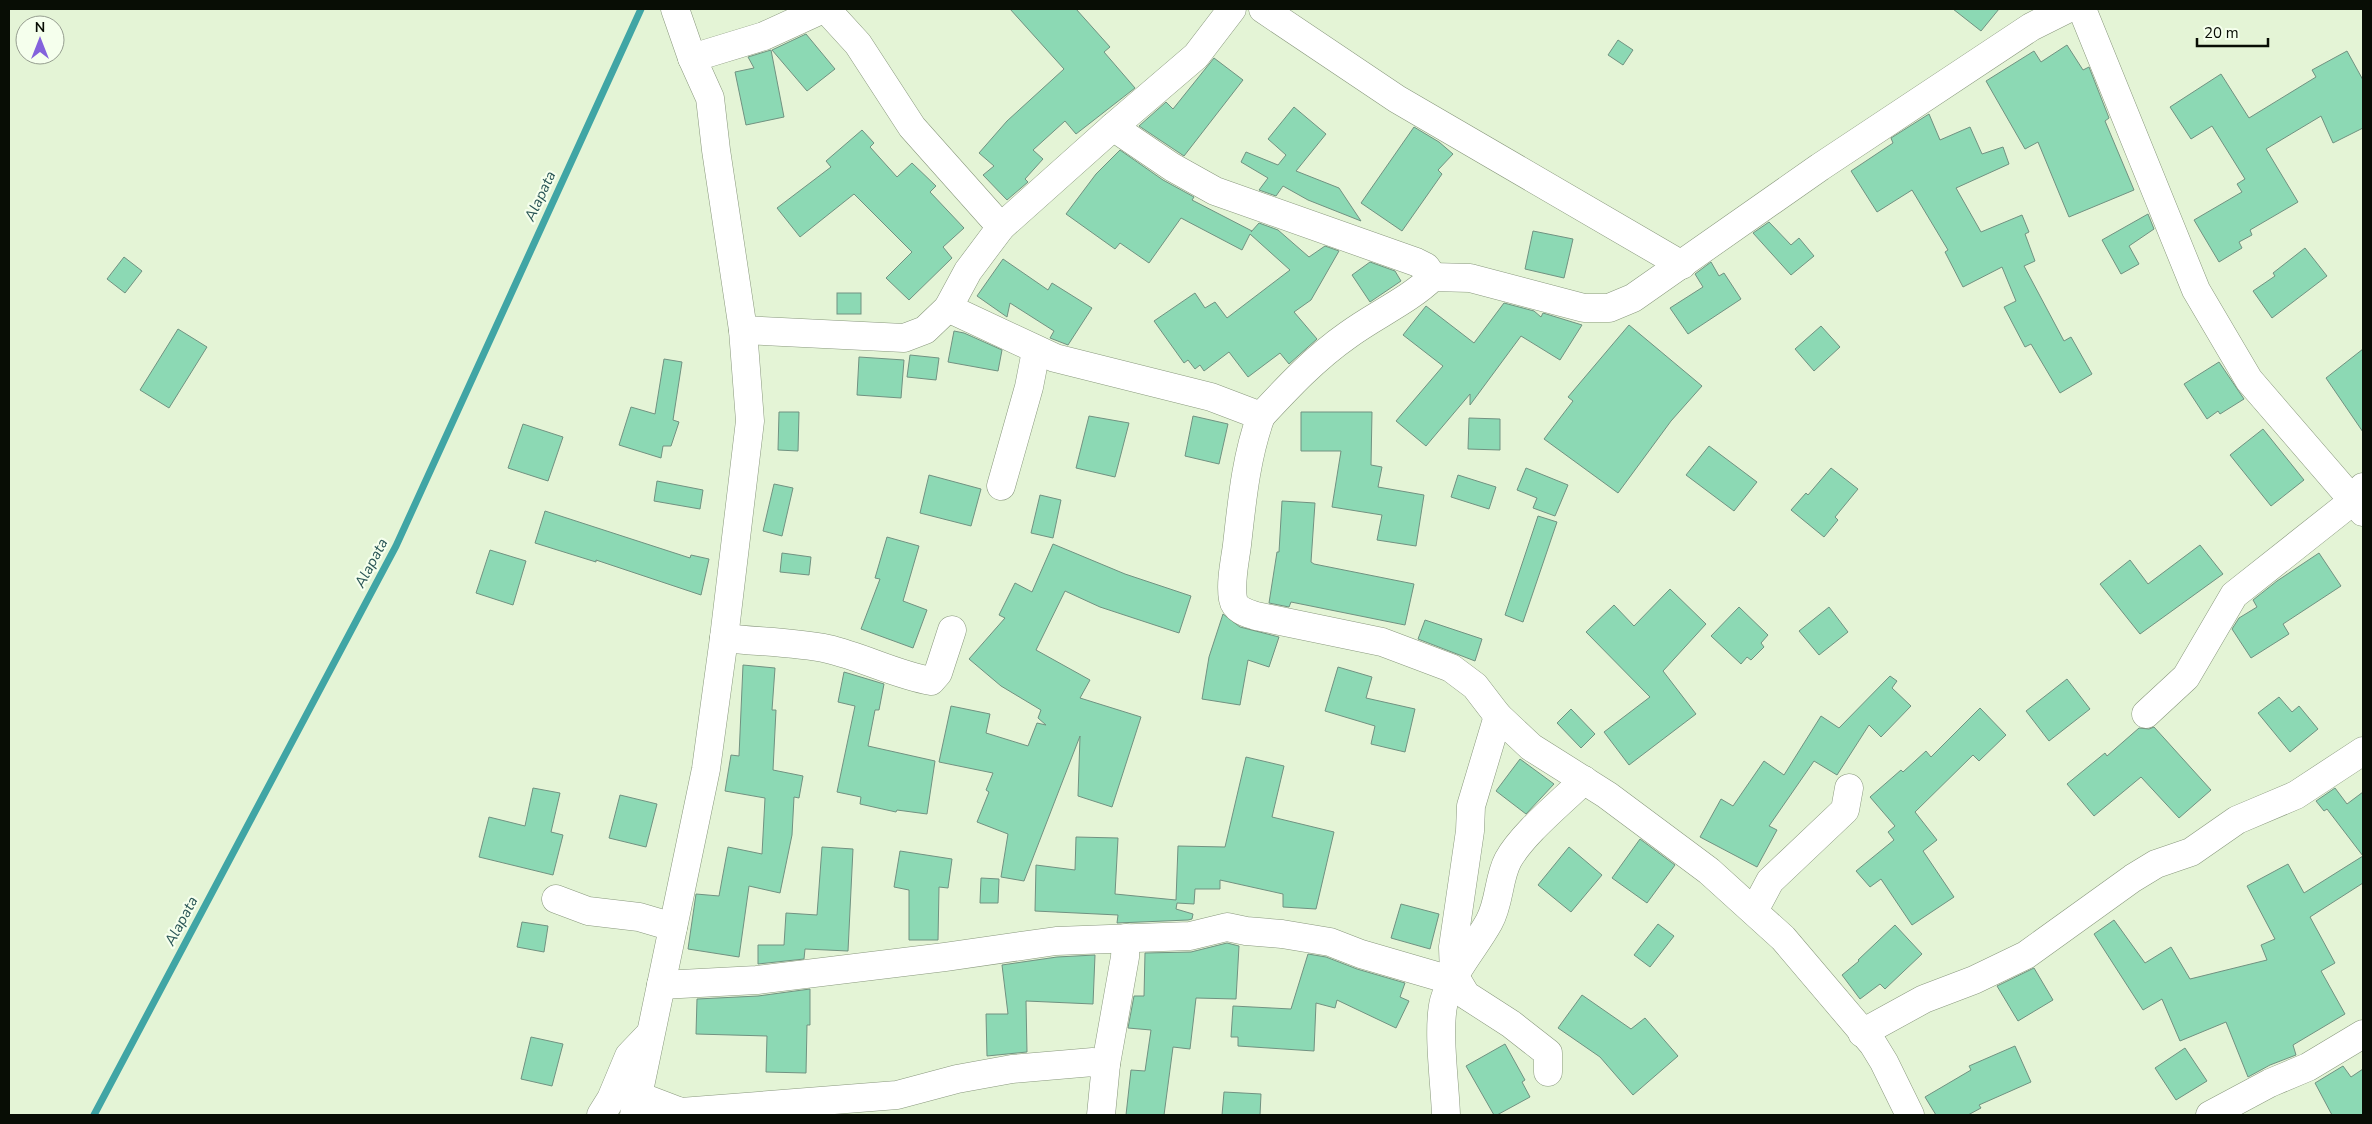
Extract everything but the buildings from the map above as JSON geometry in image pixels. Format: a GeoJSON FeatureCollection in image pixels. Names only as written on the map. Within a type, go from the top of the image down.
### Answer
{"type":"FeatureCollection","features":[{"type":"Feature","properties":{"kind":"street"},"geometry":{"type":"LineString","coordinates":[[675,9],[692,58],[710,98],[743,330],[750,421],[706,769],[636,1106],[681,1112],[897,1095],[957,1078],[1012,1069],[1093,1062],[1106,1064]]}},
{"type":"Feature","properties":{"kind":"street"},"geometry":{"type":"LineString","coordinates":[[692,58],[764,36],[825,9],[858,44],[912,127],[1001,227]]}},
{"type":"Feature","properties":{"kind":"street"},"geometry":{"type":"LineString","coordinates":[[743,330],[904,338],[925,330],[948,308],[968,271],[1001,227],[1113,126],[1196,56],[1232,9]]}},
{"type":"Feature","properties":{"kind":"street"},"geometry":{"type":"LineString","coordinates":[[1264,9],[1397,99],[1682,265]]}},
{"type":"Feature","properties":{"kind":"street"},"geometry":{"type":"LineString","coordinates":[[1910,1115],[1873,1044],[1783,938],[1709,871],[1584,780],[1531,747],[1498,716],[1474,686],[1452,668],[1382,642],[1256,616],[1243,612],[1236,606],[1233,599],[1233,571],[1246,474],[1254,436],[1261,416],[1310,365],[1348,335],[1421,288],[1433,276],[1470,278],[1584,308],[1609,308],[1633,298],[1820,167],[2031,28],[2068,9]]}},
{"type":"Feature","properties":{"kind":"street"},"geometry":{"type":"LineString","coordinates":[[2082,9],[2196,290],[2212,319],[2249,380],[2360,500],[2234,595],[2186,677],[2146,714]]}},
{"type":"Feature","properties":{"kind":"street"},"geometry":{"type":"LineString","coordinates":[[1113,126],[1178,172],[1215,191],[1416,262],[1426,267],[1433,276]]}},
{"type":"Feature","properties":{"kind":"street"},"geometry":{"type":"LineString","coordinates":[[948,308],[1055,358],[1211,397],[1261,416]]}},
{"type":"Feature","properties":{"kind":"street"},"geometry":{"type":"LineString","coordinates":[[1001,486],[1029,387],[1036,350]]}},
{"type":"Feature","properties":{"kind":"street"},"geometry":{"type":"LineString","coordinates":[[724,638],[826,648],[863,658],[918,679],[931,681],[938,673],[952,630]]}},
{"type":"Feature","properties":{"kind":"street"},"geometry":{"type":"LineString","coordinates":[[1498,716],[1471,806],[1470,831],[1453,947],[1454,975],[1466,995],[1511,1024],[1548,1054],[1548,1072]]}},
{"type":"Feature","properties":{"kind":"street"},"geometry":{"type":"LineString","coordinates":[[1862,1033],[1924,999],[1974,980],[2026,955],[2133,878],[2156,864],[2191,852],[2237,820],[2296,795],[2363,751]]}},
{"type":"Feature","properties":{"kind":"street"},"geometry":{"type":"LineString","coordinates":[[1446,1115],[1442,1026],[1444,1002],[1454,975],[1489,922],[1498,904],[1508,861],[1519,845],[1584,780]]}},
{"type":"Feature","properties":{"kind":"street"},"geometry":{"type":"LineString","coordinates":[[1754,910],[1770,881],[1846,810],[1849,788]]}},
{"type":"Feature","properties":{"kind":"street"},"geometry":{"type":"LineString","coordinates":[[556,899],[588,910],[639,917],[673,927]]}},
{"type":"Feature","properties":{"kind":"street"},"geometry":{"type":"LineString","coordinates":[[661,985],[757,980],[945,957],[1056,941],[1190,936],[1227,927],[1330,942],[1361,954],[1440,977],[1454,975]]}},
{"type":"Feature","properties":{"kind":"street"},"geometry":{"type":"LineString","coordinates":[[1100,1115],[1106,1064],[1125,957],[1126,938]]}},
{"type":"Feature","properties":{"kind":"street"},"geometry":{"type":"LineString","coordinates":[[601,1115],[611,1099],[629,1056],[652,1032]]}},
{"type":"Feature","properties":{"kind":"street"},"geometry":{"type":"LineString","coordinates":[[2228,1111],[2270,1083],[2308,1067],[2363,1034]]}},
{"type":"Feature","properties":{"kind":"waterway","name":"Alapata"},"geometry":{"type":"LineString","coordinates":[[94,1115],[396,546],[641,9]]}}]}
